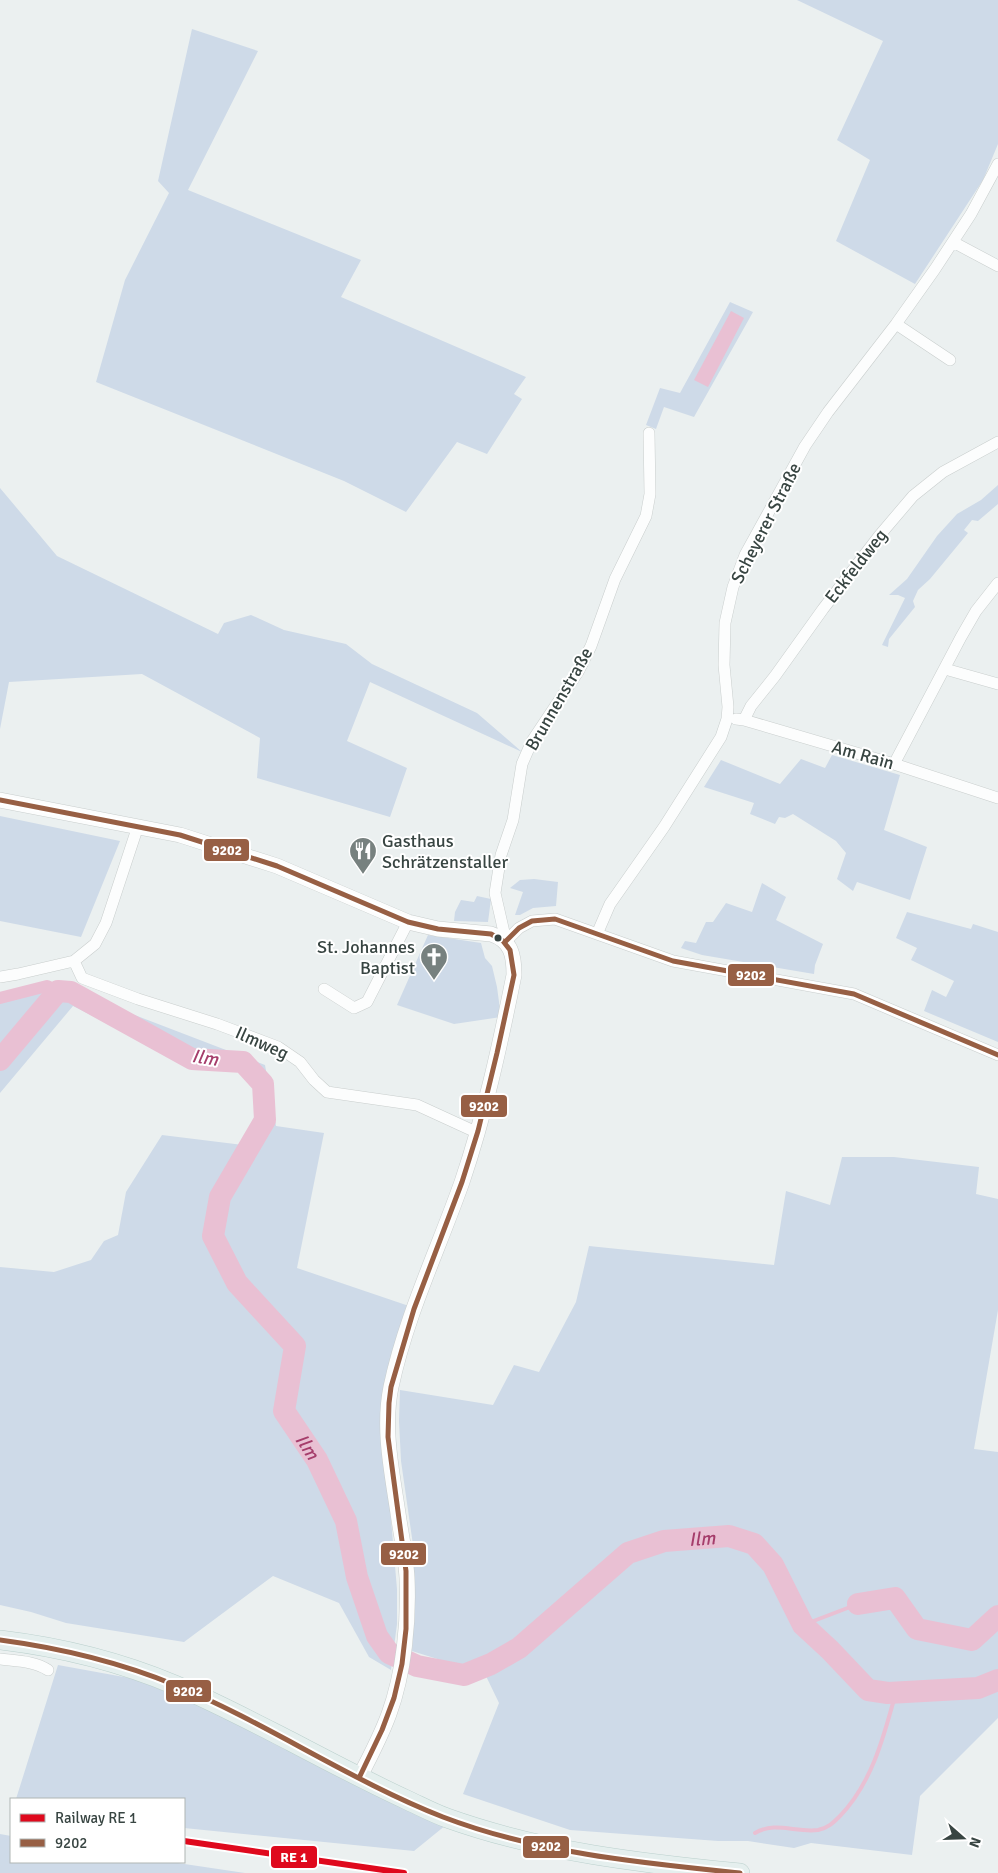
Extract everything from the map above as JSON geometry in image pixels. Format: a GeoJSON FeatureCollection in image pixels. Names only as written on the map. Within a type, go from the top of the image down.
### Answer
{"type":"FeatureCollection","features":[{"type":"Feature","properties":{"kind":"main road"},"geometry":{"type":"LineString","coordinates":[[0,1640],[60,1650],[110,1662],[174,1685],[236,1714],[359,1778],[446,1818],[509,1838],[590,1855],[648,1864],[740,1873]]}},
{"type":"Feature","properties":{"kind":"street","name":"Scheyerer Straße"},"geometry":{"type":"LineString","coordinates":[[597,934],[610,904],[664,827],[722,737],[728,719],[724,666],[725,623],[733,587],[746,556],[805,446],[828,412],[896,324],[953,242],[986,188],[998,164]]}},
{"type":"Feature","properties":{"kind":"street"},"geometry":{"type":"LineString","coordinates":[[953,242],[998,266]]}},
{"type":"Feature","properties":{"kind":"street"},"geometry":{"type":"LineString","coordinates":[[896,324],[950,360]]}},
{"type":"Feature","properties":{"kind":"street","name":"Brunnenstraße"},"geometry":{"type":"LineString","coordinates":[[506,941],[495,894],[501,855],[513,820],[522,764],[532,741],[578,672],[591,646],[615,579],[646,516],[650,494],[649,433]]}},
{"type":"Feature","properties":{"kind":"street","name":"Eckfeldweg"},"geometry":{"type":"LineString","coordinates":[[744,720],[751,706],[775,676],[823,608],[913,496],[943,472],[998,442]]}},
{"type":"Feature","properties":{"kind":"street"},"geometry":{"type":"LineString","coordinates":[[894,764],[976,611],[998,583]]}},
{"type":"Feature","properties":{"kind":"street"},"geometry":{"type":"LineString","coordinates":[[946,669],[998,684]]}},
{"type":"Feature","properties":{"kind":"street","name":"Am Rain"},"geometry":{"type":"LineString","coordinates":[[728,719],[744,720],[894,764],[998,798]]}},
{"type":"Feature","properties":{"kind":"street"},"geometry":{"type":"LineString","coordinates":[[0,800],[180,834],[277,866],[408,922],[438,929],[491,934],[506,941],[511,949],[514,960],[514,976],[478,1133],[450,1215],[410,1316],[391,1388],[388,1423],[391,1469],[407,1577],[405,1637],[399,1680],[390,1713],[359,1778]]}},
{"type":"Feature","properties":{"kind":"street"},"geometry":{"type":"LineString","coordinates":[[0,977],[74,961],[88,951],[100,935],[138,826]]}},
{"type":"Feature","properties":{"kind":"street"},"geometry":{"type":"LineString","coordinates":[[506,941],[519,928],[532,921],[555,919],[568,922],[673,962],[854,994],[998,1055]]}},
{"type":"Feature","properties":{"kind":"street"},"geometry":{"type":"LineString","coordinates":[[324,989],[354,1008],[367,1002],[408,922]]}},
{"type":"Feature","properties":{"kind":"street","name":"Ilmweg"},"geometry":{"type":"LineString","coordinates":[[74,961],[82,978],[138,999],[216,1024],[286,1051],[300,1062],[314,1080],[327,1092],[417,1105],[478,1133]]}},
{"type":"Feature","properties":{"kind":"street"},"geometry":{"type":"LineString","coordinates":[[0,1660],[28,1663],[42,1666],[48,1670]]}},
{"type":"Feature","properties":{"kind":"shaded area"},"geometry":{"type":"Polygon","coordinates":[[[797,0],[998,0],[998,144],[983,180],[915,284],[836,241],[870,160],[837,140],[883,41],[797,0]]]}},
{"type":"Feature","properties":{"kind":"shaded area"},"geometry":{"type":"Polygon","coordinates":[[[192,29],[258,51],[188,190],[361,260],[341,297],[526,377],[514,394],[522,399],[487,454],[457,442],[406,512],[344,481],[96,382],[125,280],[169,193],[158,181],[192,29]]]}},
{"type":"Feature","properties":{"kind":"shaded area"},"geometry":{"type":"Polygon","coordinates":[[[730,302],[753,312],[694,417],[664,407],[656,429],[646,425],[660,388],[680,393],[730,302]]]}},
{"type":"Feature","properties":{"kind":"shaded area"},"geometry":{"type":"Polygon","coordinates":[[[731,311],[744,318],[708,387],[694,380],[731,311]]]}},
{"type":"Feature","properties":{"kind":"shaded area"},"geometry":{"type":"Polygon","coordinates":[[[998,485],[998,504],[978,521],[972,520],[964,530],[968,533],[930,579],[918,590],[913,601],[915,607],[889,639],[888,647],[882,645],[905,598],[898,595],[889,595],[907,579],[937,536],[957,514],[981,500],[998,485]]]}},
{"type":"Feature","properties":{"kind":"shaded area"},"geometry":{"type":"Polygon","coordinates":[[[0,488],[57,556],[218,634],[224,623],[251,615],[284,630],[346,644],[372,664],[477,713],[522,752],[370,682],[347,741],[407,768],[390,817],[257,778],[260,738],[142,674],[9,682],[0,729],[0,488]]]}},
{"type":"Feature","properties":{"kind":"shaded area"},"geometry":{"type":"Polygon","coordinates":[[[832,755],[900,775],[884,830],[927,847],[910,900],[857,882],[853,891],[837,879],[846,853],[836,841],[793,814],[785,818],[779,817],[775,824],[750,814],[754,803],[704,787],[721,760],[780,784],[801,759],[825,768],[832,755]]]}},
{"type":"Feature","properties":{"kind":"shaded area"},"geometry":{"type":"Polygon","coordinates":[[[0,816],[120,841],[81,937],[0,921],[0,816]]]}},
{"type":"Feature","properties":{"kind":"shaded area"},"geometry":{"type":"Polygon","coordinates":[[[534,879],[558,882],[556,906],[533,908],[520,915],[515,915],[523,892],[510,888],[520,880],[534,879]]]}},
{"type":"Feature","properties":{"kind":"shaded area"},"geometry":{"type":"Polygon","coordinates":[[[762,883],[786,897],[776,920],[823,944],[815,965],[814,974],[702,955],[681,948],[685,941],[696,943],[706,922],[713,922],[726,903],[752,912],[762,883]]]}},
{"type":"Feature","properties":{"kind":"shaded area"},"geometry":{"type":"Polygon","coordinates":[[[477,896],[491,899],[488,922],[454,921],[455,912],[461,900],[474,902],[477,896]]]}},
{"type":"Feature","properties":{"kind":"shaded area"},"geometry":{"type":"Polygon","coordinates":[[[907,912],[971,929],[973,924],[998,932],[998,1042],[924,1011],[932,990],[946,997],[954,981],[911,960],[917,948],[896,938],[907,912]]]}},
{"type":"Feature","properties":{"kind":"shaded area"},"geometry":{"type":"Polygon","coordinates":[[[428,935],[481,943],[485,958],[492,966],[501,1017],[454,1024],[397,1005],[428,935]]]}},
{"type":"Feature","properties":{"kind":"shaded area"},"geometry":{"type":"Polygon","coordinates":[[[59,986],[265,1065],[276,1126],[324,1133],[297,1268],[409,1306],[382,1414],[397,1589],[397,1624],[391,1670],[369,1657],[339,1603],[273,1576],[184,1642],[66,1623],[0,1605],[0,1267],[54,1272],[91,1260],[104,1241],[118,1235],[126,1192],[162,1135],[243,1145],[257,1125],[255,1082],[240,1068],[195,1067],[73,1006],[0,1093],[0,1000],[59,986]]]}},
{"type":"Feature","properties":{"kind":"shaded area"},"geometry":{"type":"Polygon","coordinates":[[[842,1157],[894,1157],[979,1167],[976,1194],[998,1199],[998,1310],[974,1449],[998,1452],[998,1718],[920,1796],[912,1855],[811,1843],[794,1848],[748,1841],[718,1841],[570,1830],[463,1794],[499,1703],[485,1674],[412,1651],[414,1613],[413,1545],[401,1461],[400,1390],[493,1405],[514,1365],[539,1372],[576,1302],[589,1246],[774,1265],[786,1191],[830,1205],[842,1157]]]}},
{"type":"Feature","properties":{"kind":"shaded area"},"geometry":{"type":"Polygon","coordinates":[[[58,1665],[135,1679],[222,1715],[321,1768],[446,1825],[414,1851],[185,1828],[185,1798],[16,1798],[58,1665]]]}},
{"type":"Feature","properties":{"kind":"shaded area"},"geometry":{"type":"Polygon","coordinates":[[[0,1834],[10,1836],[10,1863],[178,1863],[245,1873],[0,1873],[0,1834]]]}},
{"type":"Feature","properties":{"kind":"waterway"},"geometry":{"type":"LineString","coordinates":[[0,998],[47,986],[58,991]]}},
{"type":"Feature","properties":{"kind":"waterway","name":"Ilm"},"geometry":{"type":"LineString","coordinates":[[0,1060],[58,991],[71,992],[192,1059],[243,1062],[263,1084],[265,1120],[220,1197],[213,1236],[237,1283],[295,1346],[284,1411],[317,1460],[346,1521],[357,1577],[377,1636],[389,1653],[417,1666],[464,1675],[491,1664],[519,1648],[628,1553],[664,1541],[729,1536],[754,1544],[773,1565],[803,1625],[868,1690],[888,1693],[978,1688],[998,1680]]}},
{"type":"Feature","properties":{"kind":"waterway","name":"Ilm"},"geometry":{"type":"LineString","coordinates":[[858,1604],[895,1598],[917,1629],[972,1640],[998,1616]]}},
{"type":"Feature","properties":{"kind":"waterway","name":"Ilm"},"geometry":{"type":"LineString","coordinates":[[803,1625],[858,1604]]}},
{"type":"Feature","properties":{"kind":"waterway"},"geometry":{"type":"LineString","coordinates":[[755,1833],[770,1828],[818,1830],[830,1825],[840,1816],[861,1789],[869,1774],[887,1725],[896,1692]]}},
{"type":"Feature","properties":{"kind":"transit line","name":"9202"},"geometry":{"type":"LineString","coordinates":[[0,800],[180,835],[277,866],[408,922],[438,929],[491,934],[503,941],[510,950],[514,975],[478,1131],[462,1182],[414,1309],[391,1387],[388,1437],[406,1571],[406,1629],[402,1664],[394,1698],[382,1730],[359,1778]]}},
{"type":"Feature","properties":{"kind":"transit line","name":"9202"},"geometry":{"type":"LineString","coordinates":[[506,941],[519,928],[532,921],[555,919],[673,961],[854,994],[998,1055]]}},
{"type":"Feature","properties":{"kind":"transit line","name":"9202"},"geometry":{"type":"LineString","coordinates":[[0,1640],[45,1647],[89,1657],[132,1669],[175,1685],[243,1717],[375,1787],[443,1817],[479,1829],[515,1840],[590,1855],[740,1873]]}},
{"type":"Feature","properties":{"kind":"transit line"},"geometry":{"type":"LineString","coordinates":[[185,1841],[404,1873]]}},
{"type":"Feature","properties":{"kind":"place","name":"Gasthaus Schrätzenstaller"},"geometry":{"type":"Point","coordinates":[363,875]}},
{"type":"Feature","properties":{"kind":"place","name":"St. Johannes Baptist"},"geometry":{"type":"Point","coordinates":[434,981]}}]}
